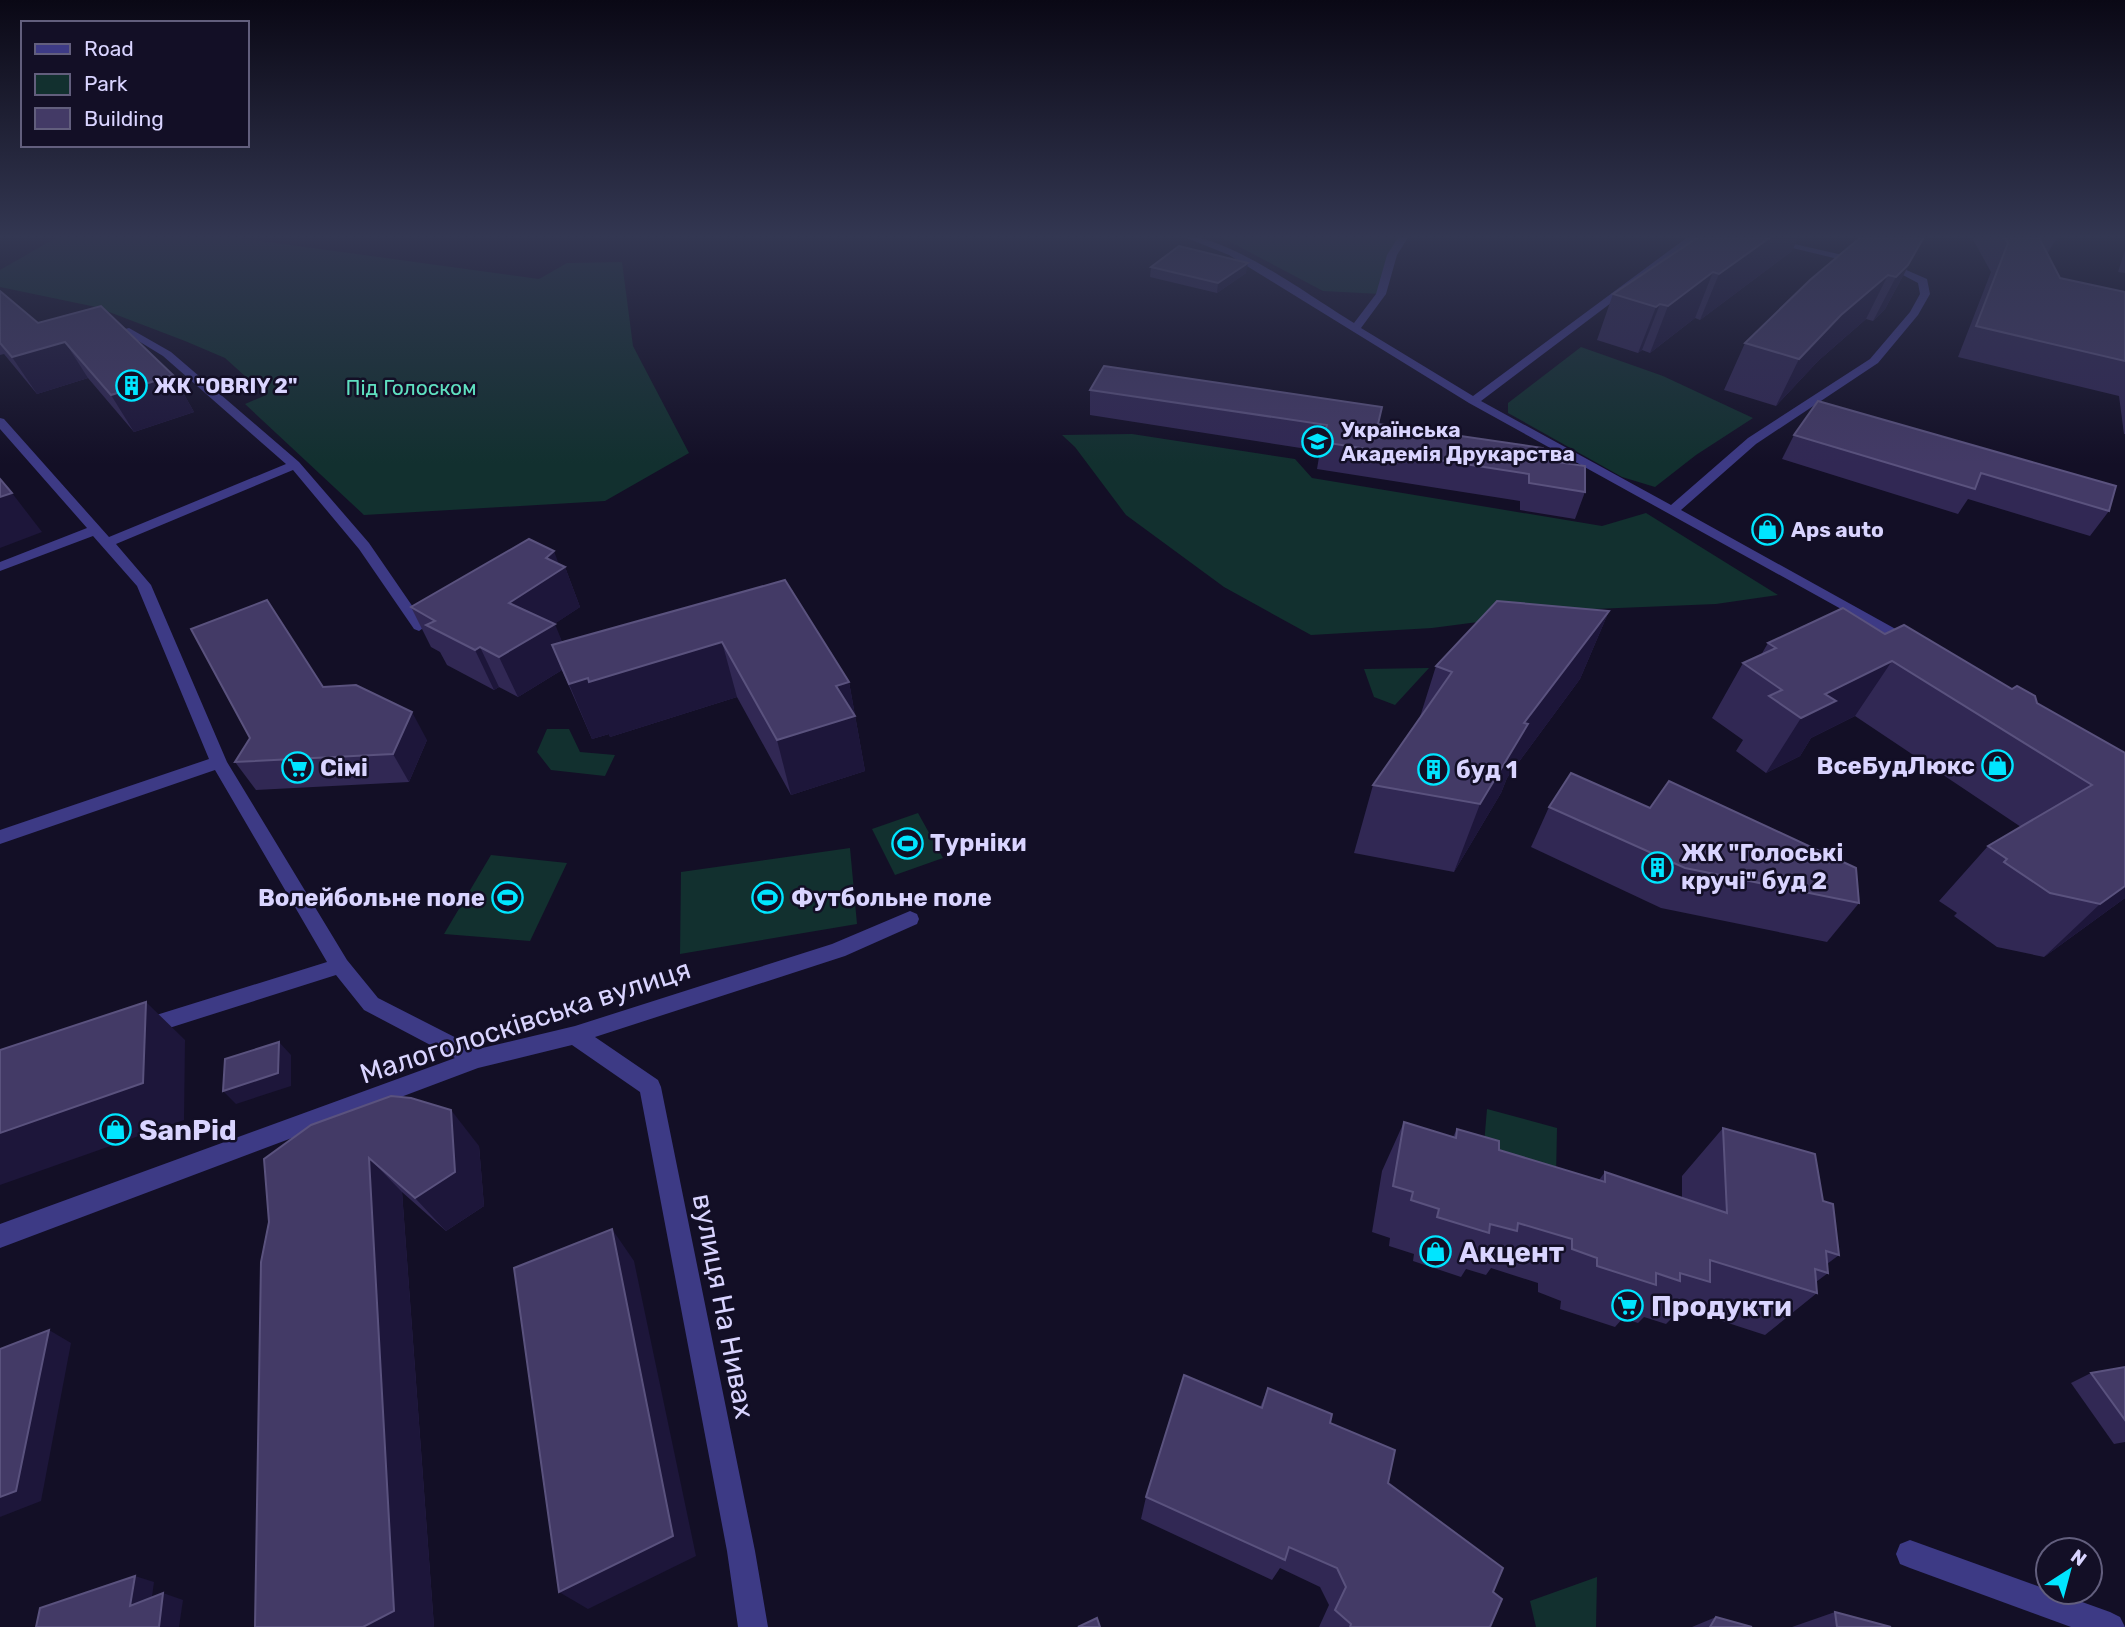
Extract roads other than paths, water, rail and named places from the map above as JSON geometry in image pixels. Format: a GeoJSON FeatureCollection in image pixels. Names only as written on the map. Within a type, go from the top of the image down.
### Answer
{"type":"FeatureCollection","features":[{"type":"Feature","properties":{"kind":"street"},"geometry":{"type":"LineString","coordinates":[[1329,312],[1473,401],[1919,646]]}},
{"type":"Feature","properties":{"kind":"street"},"geometry":{"type":"LineString","coordinates":[[1356,328],[1368,312]]}},
{"type":"Feature","properties":{"kind":"street"},"geometry":{"type":"LineString","coordinates":[[1473,401],[1593,312]]}},
{"type":"Feature","properties":{"kind":"street"},"geometry":{"type":"LineString","coordinates":[[1672,511],[1752,442],[1874,361],[1915,312]]}},
{"type":"Feature","properties":{"kind":"street"},"geometry":{"type":"LineString","coordinates":[[92,338],[129,331],[167,354],[295,465],[364,546],[419,626]]}},
{"type":"Feature","properties":{"kind":"street"},"geometry":{"type":"LineString","coordinates":[[0,422],[144,585],[219,762],[340,967],[371,1004],[477,1059]]}},
{"type":"Feature","properties":{"kind":"street"},"geometry":{"type":"LineString","coordinates":[[107,543],[295,465]]}},
{"type":"Feature","properties":{"kind":"street"},"geometry":{"type":"LineString","coordinates":[[0,567],[95,530]]}},
{"type":"Feature","properties":{"kind":"street"},"geometry":{"type":"LineString","coordinates":[[0,836],[219,762]]}},
{"type":"Feature","properties":{"kind":"street","name":"Малоголосківська вулиця"},"geometry":{"type":"LineString","coordinates":[[0,1236],[477,1059],[575,1035],[838,950],[909,919]]}},
{"type":"Feature","properties":{"kind":"street"},"geometry":{"type":"LineString","coordinates":[[118,1035],[340,967]]}},
{"type":"Feature","properties":{"kind":"street","name":"вулиця На Нивах"},"geometry":{"type":"LineString","coordinates":[[575,1035],[650,1087],[741,1550],[753,1627]]}},
{"type":"Feature","properties":{"kind":"street"},"geometry":{"type":"LineString","coordinates":[[1910,1554],[2110,1627]]}},
{"type":"Feature","properties":{"kind":"place","name":"ЖК \"OBRIY 2\""},"geometry":{"type":"Point","coordinates":[131,386]}},
{"type":"Feature","properties":{"kind":"place","name":"Українська Академія Друкарства"},"geometry":{"type":"Point","coordinates":[1318,442]}},
{"type":"Feature","properties":{"kind":"place","name":"Aps auto"},"geometry":{"type":"Point","coordinates":[1768,530]}},
{"type":"Feature","properties":{"kind":"place","name":"ВсеБудЛюкс"},"geometry":{"type":"Point","coordinates":[1998,766]}},
{"type":"Feature","properties":{"kind":"place","name":"Сімі"},"geometry":{"type":"Point","coordinates":[297,768]}},
{"type":"Feature","properties":{"kind":"place","name":"буд 1"},"geometry":{"type":"Point","coordinates":[1433,770]}},
{"type":"Feature","properties":{"kind":"place","name":"Турніки"},"geometry":{"type":"Point","coordinates":[907,843]}},
{"type":"Feature","properties":{"kind":"place","name":"ЖК \"Голоські кручі\" буд 2"},"geometry":{"type":"Point","coordinates":[1658,867]}},
{"type":"Feature","properties":{"kind":"place","name":"Волейбольне поле"},"geometry":{"type":"Point","coordinates":[508,898]}},
{"type":"Feature","properties":{"kind":"place","name":"Футбольне поле"},"geometry":{"type":"Point","coordinates":[768,898]}},
{"type":"Feature","properties":{"kind":"place","name":"SanPid"},"geometry":{"type":"Point","coordinates":[116,1130]}},
{"type":"Feature","properties":{"kind":"place","name":"Акцент"},"geometry":{"type":"Point","coordinates":[1436,1252]}},
{"type":"Feature","properties":{"kind":"place","name":"Продукти"},"geometry":{"type":"Point","coordinates":[1628,1306]}},
{"type":"Feature","properties":{"kind":"park label","name":"Під Голоском"},"geometry":{"type":"Point","coordinates":[411,388]}}]}
